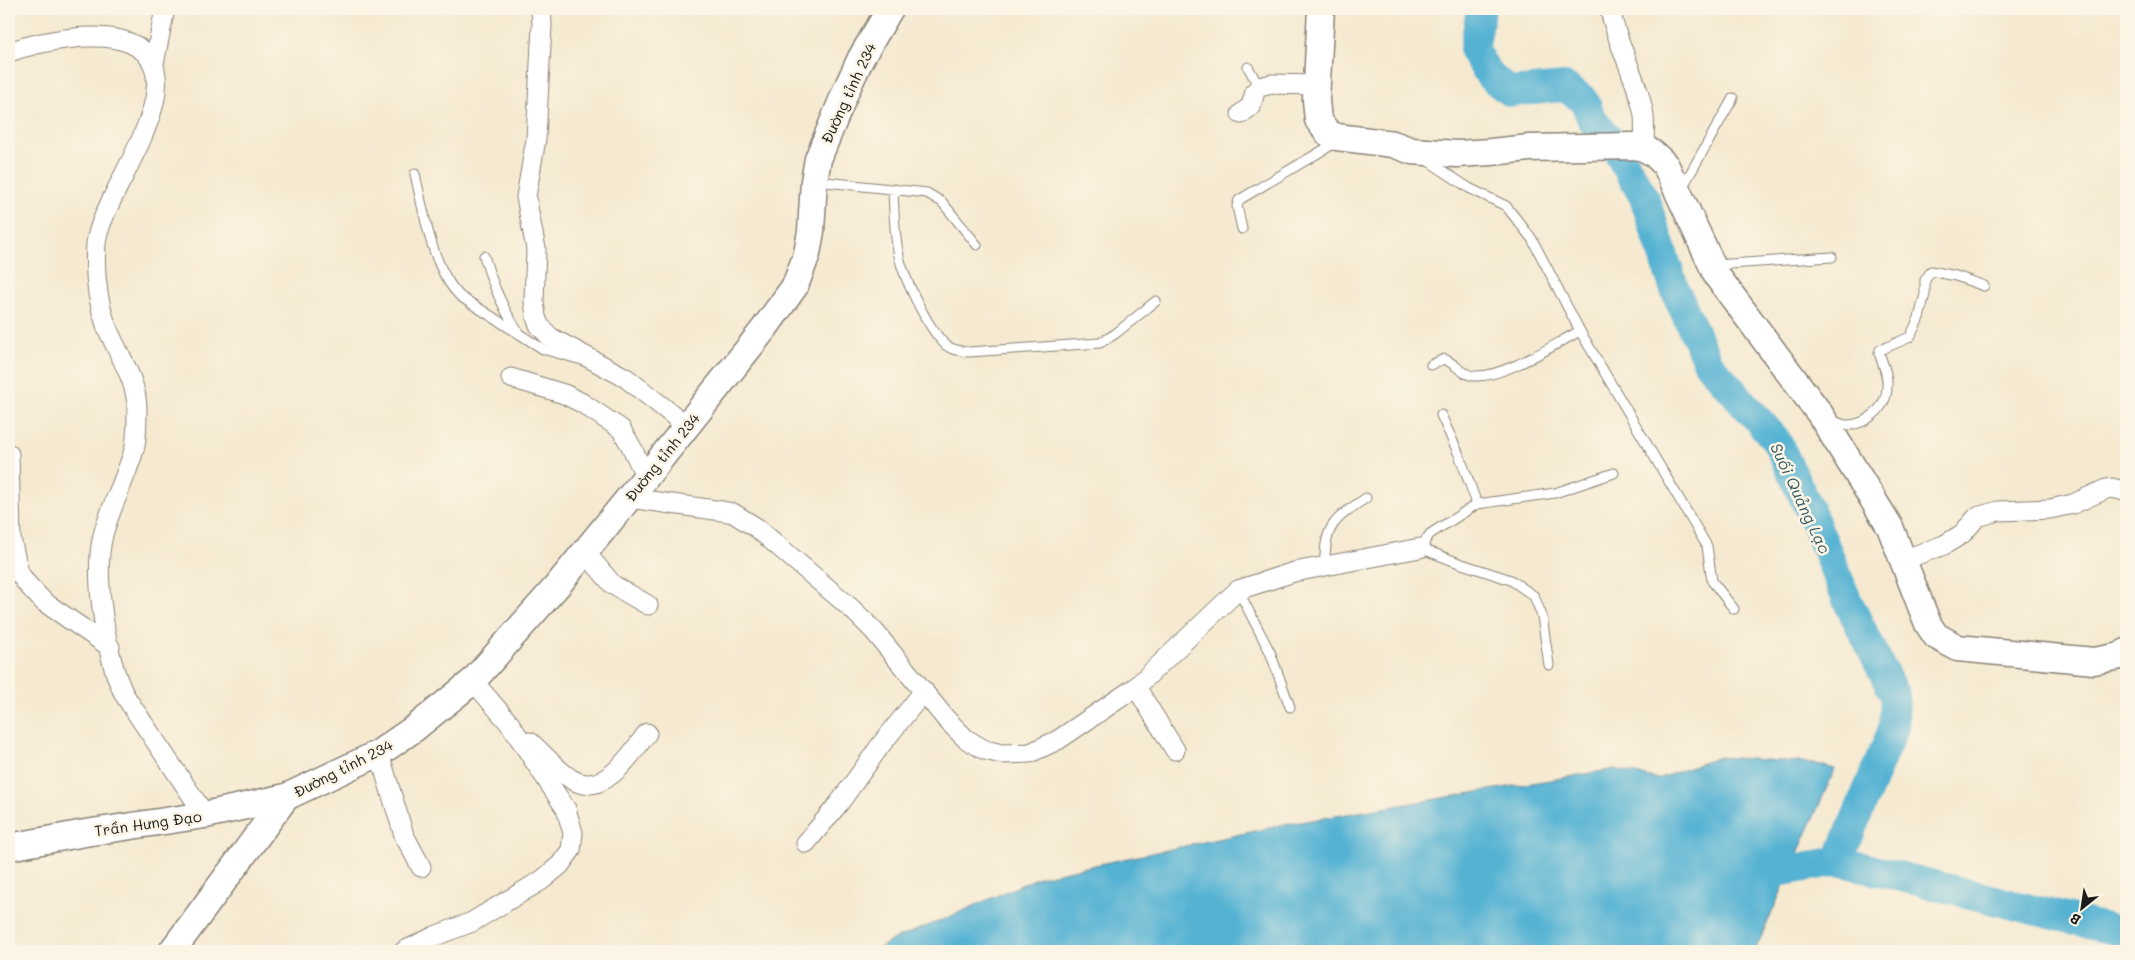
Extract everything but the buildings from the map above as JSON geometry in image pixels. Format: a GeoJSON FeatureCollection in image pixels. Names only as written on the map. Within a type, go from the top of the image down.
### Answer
{"type":"FeatureCollection","features":[{"type":"Feature","properties":{"kind":"main road","name":"Đường tỉnh 234"},"geometry":{"type":"LineString","coordinates":[[286,797],[379,753],[415,728],[473,681],[585,552],[764,329],[795,286],[807,254],[818,159],[861,58],[890,9]]}},
{"type":"Feature","properties":{"kind":"main road"},"geometry":{"type":"LineString","coordinates":[[1321,9],[1315,85],[1318,120],[1328,133],[1337,137],[1393,144],[1412,151],[1457,154],[1528,148],[1640,147],[1657,156],[1666,166],[1717,276],[1820,414],[1890,527],[1928,624],[1936,636],[1958,648],[2094,661],[2121,656],[2126,652]]}},
{"type":"Feature","properties":{"kind":"main road"},"geometry":{"type":"LineString","coordinates":[[172,951],[286,797]]}},
{"type":"Feature","properties":{"kind":"main road","name":"Trần Hưng Đạo"},"geometry":{"type":"LineString","coordinates":[[9,847],[85,833],[205,815],[286,797]]}},
{"type":"Feature","properties":{"kind":"street"},"geometry":{"type":"LineString","coordinates":[[165,9],[154,64],[157,78],[156,99],[140,141],[105,211],[97,233],[96,287],[106,325],[132,380],[138,406],[134,446],[103,536],[100,563],[100,592],[117,680],[125,696],[205,815]]}},
{"type":"Feature","properties":{"kind":"street"},"geometry":{"type":"LineString","coordinates":[[541,9],[542,25],[536,139],[526,197],[536,249],[534,301],[536,317],[539,325],[550,337],[626,378],[687,426]]}},
{"type":"Feature","properties":{"kind":"street"},"geometry":{"type":"LineString","coordinates":[[1610,9],[1614,32],[1632,74],[1644,117],[1640,147]]}},
{"type":"Feature","properties":{"kind":"street"},"geometry":{"type":"LineString","coordinates":[[9,52],[27,46],[99,37],[122,40],[134,45],[144,50],[154,64]]}},
{"type":"Feature","properties":{"kind":"street"},"geometry":{"type":"LineString","coordinates":[[1241,114],[1251,106],[1255,92],[1259,87],[1272,84],[1315,85]]}},
{"type":"Feature","properties":{"kind":"street"},"geometry":{"type":"LineString","coordinates":[[511,378],[564,394],[582,403],[621,429],[646,477]]}},
{"type":"Feature","properties":{"kind":"street"},"geometry":{"type":"LineString","coordinates":[[9,454],[11,539],[20,572],[26,584],[44,602],[110,647]]}},
{"type":"Feature","properties":{"kind":"street"},"geometry":{"type":"LineString","coordinates":[[1903,560],[1944,545],[1962,534],[1977,517],[1998,511],[2050,509],[2073,504],[2106,489],[2112,488],[2126,492]]}},
{"type":"Feature","properties":{"kind":"street"},"geometry":{"type":"LineString","coordinates":[[629,498],[733,513],[758,528],[852,609],[874,631],[946,719],[966,739],[986,750],[1002,754],[1030,753],[1058,740],[1136,687],[1238,590],[1294,572],[1420,548]]}},
{"type":"Feature","properties":{"kind":"street"},"geometry":{"type":"LineString","coordinates":[[585,552],[613,585],[648,605]]}},
{"type":"Feature","properties":{"kind":"street"},"geometry":{"type":"LineString","coordinates":[[473,681],[510,724],[570,778],[586,784],[596,783],[615,772],[647,733]]}},
{"type":"Feature","properties":{"kind":"street"},"geometry":{"type":"LineString","coordinates":[[1136,687],[1174,750]]}},
{"type":"Feature","properties":{"kind":"street"},"geometry":{"type":"LineString","coordinates":[[806,843],[840,802],[880,746],[924,691]]}},
{"type":"Feature","properties":{"kind":"street"},"geometry":{"type":"LineString","coordinates":[[404,951],[435,936],[472,922],[542,880],[560,865],[571,850],[573,833],[566,809],[510,724]]}},
{"type":"Feature","properties":{"kind":"street"},"geometry":{"type":"LineString","coordinates":[[379,753],[404,835],[421,867]]}},
{"type":"Feature","properties":{"kind":"lane"},"geometry":{"type":"LineString","coordinates":[[1248,67],[1259,87]]}},
{"type":"Feature","properties":{"kind":"lane"},"geometry":{"type":"LineString","coordinates":[[1679,193],[1734,98]]}},
{"type":"Feature","properties":{"kind":"lane"},"geometry":{"type":"LineString","coordinates":[[1242,230],[1237,206],[1239,200],[1330,146],[1337,137]]}},
{"type":"Feature","properties":{"kind":"lane"},"geometry":{"type":"LineString","coordinates":[[1412,151],[1469,188],[1506,206],[1532,239],[1580,331],[1707,546],[1712,581],[1734,608]]}},
{"type":"Feature","properties":{"kind":"lane"},"geometry":{"type":"LineString","coordinates":[[415,174],[428,225],[447,280],[462,297],[542,350],[600,364]]}},
{"type":"Feature","properties":{"kind":"lane"},"geometry":{"type":"LineString","coordinates":[[814,181],[927,193],[936,198],[957,218],[978,245]]}},
{"type":"Feature","properties":{"kind":"lane"},"geometry":{"type":"LineString","coordinates":[[893,189],[894,223],[898,253],[911,291],[939,337],[947,346],[956,351],[979,352],[1100,343],[1115,334],[1156,301]]}},
{"type":"Feature","properties":{"kind":"lane"},"geometry":{"type":"LineString","coordinates":[[484,256],[494,289],[503,309],[521,336]]}},
{"type":"Feature","properties":{"kind":"lane"},"geometry":{"type":"LineString","coordinates":[[1712,265],[1832,257]]}},
{"type":"Feature","properties":{"kind":"lane"},"geometry":{"type":"LineString","coordinates":[[1820,414],[1843,425],[1853,424],[1870,418],[1878,410],[1887,388],[1885,367],[1879,353],[1880,350],[1910,337],[1919,318],[1926,294],[1925,280],[1931,271],[1956,276],[1984,286]]}},
{"type":"Feature","properties":{"kind":"lane"},"geometry":{"type":"LineString","coordinates":[[1431,365],[1444,359],[1450,361],[1458,370],[1472,376],[1488,375],[1505,370],[1580,331]]}},
{"type":"Feature","properties":{"kind":"lane"},"geometry":{"type":"LineString","coordinates":[[1440,415],[1460,456],[1477,504]]}},
{"type":"Feature","properties":{"kind":"lane"},"geometry":{"type":"LineString","coordinates":[[1549,665],[1542,616],[1534,596],[1512,580],[1420,548],[1430,534],[1477,504],[1555,493],[1614,473]]}},
{"type":"Feature","properties":{"kind":"lane"},"geometry":{"type":"LineString","coordinates":[[1325,567],[1325,544],[1332,525],[1366,498]]}},
{"type":"Feature","properties":{"kind":"lane"},"geometry":{"type":"LineString","coordinates":[[1238,590],[1270,652],[1290,707]]}},
{"type":"Feature","properties":{"kind":"water"},"geometry":{"type":"Polygon","coordinates":[[[1719,757],[1813,763],[1835,769],[1755,951],[875,951],[894,939],[940,921],[1039,877],[1288,824],[1615,769],[1658,779],[1719,757]]]}},
{"type":"Feature","properties":{"kind":"waterway","name":"Suối Quảng Lạc"},"geometry":{"type":"LineString","coordinates":[[1481,9],[1474,51],[1490,76],[1510,92],[1565,87],[1584,100],[1592,120],[1613,144],[1644,197],[1675,290],[1708,363],[1776,440],[1812,515],[1847,600],[1895,696],[1894,727],[1838,861]]}},
{"type":"Feature","properties":{"kind":"waterway"},"geometry":{"type":"LineString","coordinates":[[1751,877],[1838,861],[2126,933]]}}]}
